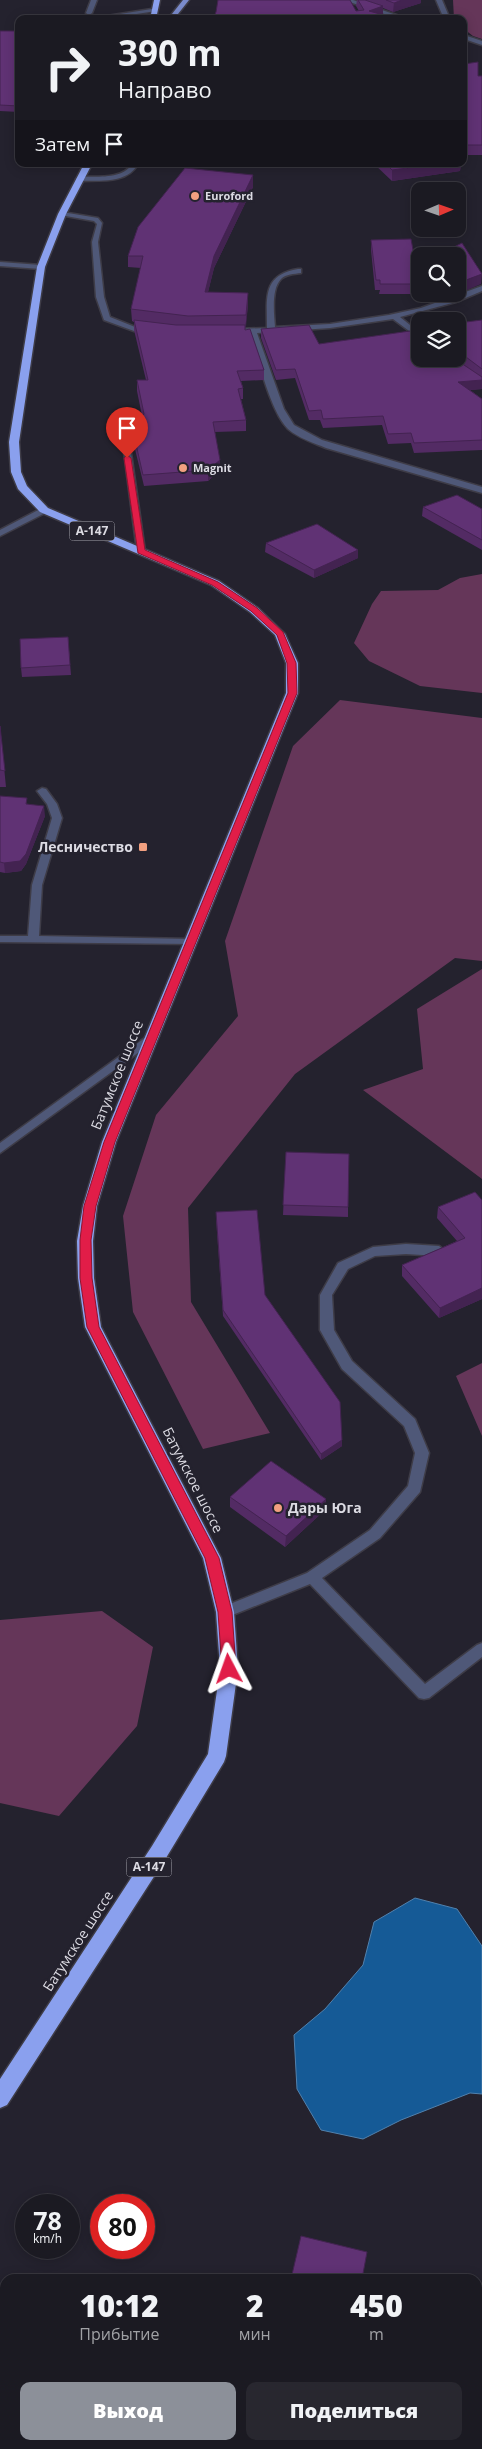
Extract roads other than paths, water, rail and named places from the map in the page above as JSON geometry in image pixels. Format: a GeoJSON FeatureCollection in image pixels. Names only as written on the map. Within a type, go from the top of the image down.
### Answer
{"type":"FeatureCollection","features":[{"type":"Feature","properties":{"kind":"highway"},"geometry":{"type":"LineString","coordinates":[[154,15],[157,0]]}},
{"type":"Feature","properties":{"kind":"highway","name":"Батумское шоссе"},"geometry":{"type":"LineString","coordinates":[[0,2098],[159,1852],[217,1756],[229,1669],[225,1612],[212,1558],[93,1327],[86,1278],[85,1240],[90,1206],[109,1142],[292,693],[292,663],[280,634],[254,610],[215,584],[44,510],[22,486],[16,472],[14,442],[41,267],[62,214],[86,167]]}},
{"type":"Feature","properties":{"kind":"main road"},"geometry":{"type":"LineString","coordinates":[[174,15],[186,0]]}},
{"type":"Feature","properties":{"kind":"street"},"geometry":{"type":"LineString","coordinates":[[90,15],[94,0]]}},
{"type":"Feature","properties":{"kind":"street"},"geometry":{"type":"LineString","coordinates":[[347,0],[355,12]]}},
{"type":"Feature","properties":{"kind":"street"},"geometry":{"type":"LineString","coordinates":[[347,0],[393,15]]}},
{"type":"Feature","properties":{"kind":"street"},"geometry":{"type":"LineString","coordinates":[[439,0],[445,15]]}},
{"type":"Feature","properties":{"kind":"street"},"geometry":{"type":"LineString","coordinates":[[99,15],[156,9]]}},
{"type":"Feature","properties":{"kind":"street"},"geometry":{"type":"LineString","coordinates":[[467,38],[482,43]]}},
{"type":"Feature","properties":{"kind":"street"},"geometry":{"type":"LineString","coordinates":[[79,179],[119,176],[131,171],[133,167]]}},
{"type":"Feature","properties":{"kind":"street"},"geometry":{"type":"LineString","coordinates":[[62,214],[96,219],[100,224],[95,242],[99,269],[100,297],[107,318],[134,329],[161,330]]}},
{"type":"Feature","properties":{"kind":"street"},"geometry":{"type":"LineString","coordinates":[[0,264],[41,267]]}},
{"type":"Feature","properties":{"kind":"street"},"geometry":{"type":"LineString","coordinates":[[271,330],[275,282],[280,276],[298,271]]}},
{"type":"Feature","properties":{"kind":"street"},"geometry":{"type":"LineString","coordinates":[[227,331],[313,329],[449,304],[482,288]]}},
{"type":"Feature","properties":{"kind":"street"},"geometry":{"type":"LineString","coordinates":[[394,315],[411,329]]}},
{"type":"Feature","properties":{"kind":"street"},"geometry":{"type":"LineString","coordinates":[[253,331],[281,408],[290,426],[306,436],[329,446],[482,490]]}},
{"type":"Feature","properties":{"kind":"street"},"geometry":{"type":"LineString","coordinates":[[124,439],[141,551]]}},
{"type":"Feature","properties":{"kind":"street"},"geometry":{"type":"LineString","coordinates":[[0,533],[44,510]]}},
{"type":"Feature","properties":{"kind":"street"},"geometry":{"type":"LineString","coordinates":[[33,940],[37,885],[57,818],[52,804],[42,791]]}},
{"type":"Feature","properties":{"kind":"street"},"geometry":{"type":"LineString","coordinates":[[0,939],[191,942]]}},
{"type":"Feature","properties":{"kind":"street"},"geometry":{"type":"LineString","coordinates":[[0,1149],[152,1036]]}},
{"type":"Feature","properties":{"kind":"street"},"geometry":{"type":"LineString","coordinates":[[225,1612],[312,1577],[375,1534],[415,1488],[422,1453],[410,1423],[347,1365],[328,1330],[326,1295],[343,1266],[373,1252],[406,1249],[439,1251]]}},
{"type":"Feature","properties":{"kind":"street"},"geometry":{"type":"LineString","coordinates":[[312,1577],[424,1693],[482,1649]]}},
{"type":"Feature","properties":{"kind":"water"},"geometry":{"type":"Polygon","coordinates":[[[415,1898],[457,1909],[482,1946],[482,2094],[470,2093],[401,2120],[363,2139],[321,2130],[297,2089],[294,2035],[325,2009],[363,1965],[374,1922],[415,1898]]]}},
{"type":"Feature","properties":{"kind":"place","name":"Euroford"},"geometry":{"type":"Point","coordinates":[195,196]}},
{"type":"Feature","properties":{"kind":"place","name":"Magnit"},"geometry":{"type":"Point","coordinates":[183,468]}},
{"type":"Feature","properties":{"kind":"place","name":"Лесничество"},"geometry":{"type":"Point","coordinates":[143,847]}},
{"type":"Feature","properties":{"kind":"place","name":"Дары Юга"},"geometry":{"type":"Point","coordinates":[278,1508]}}]}
